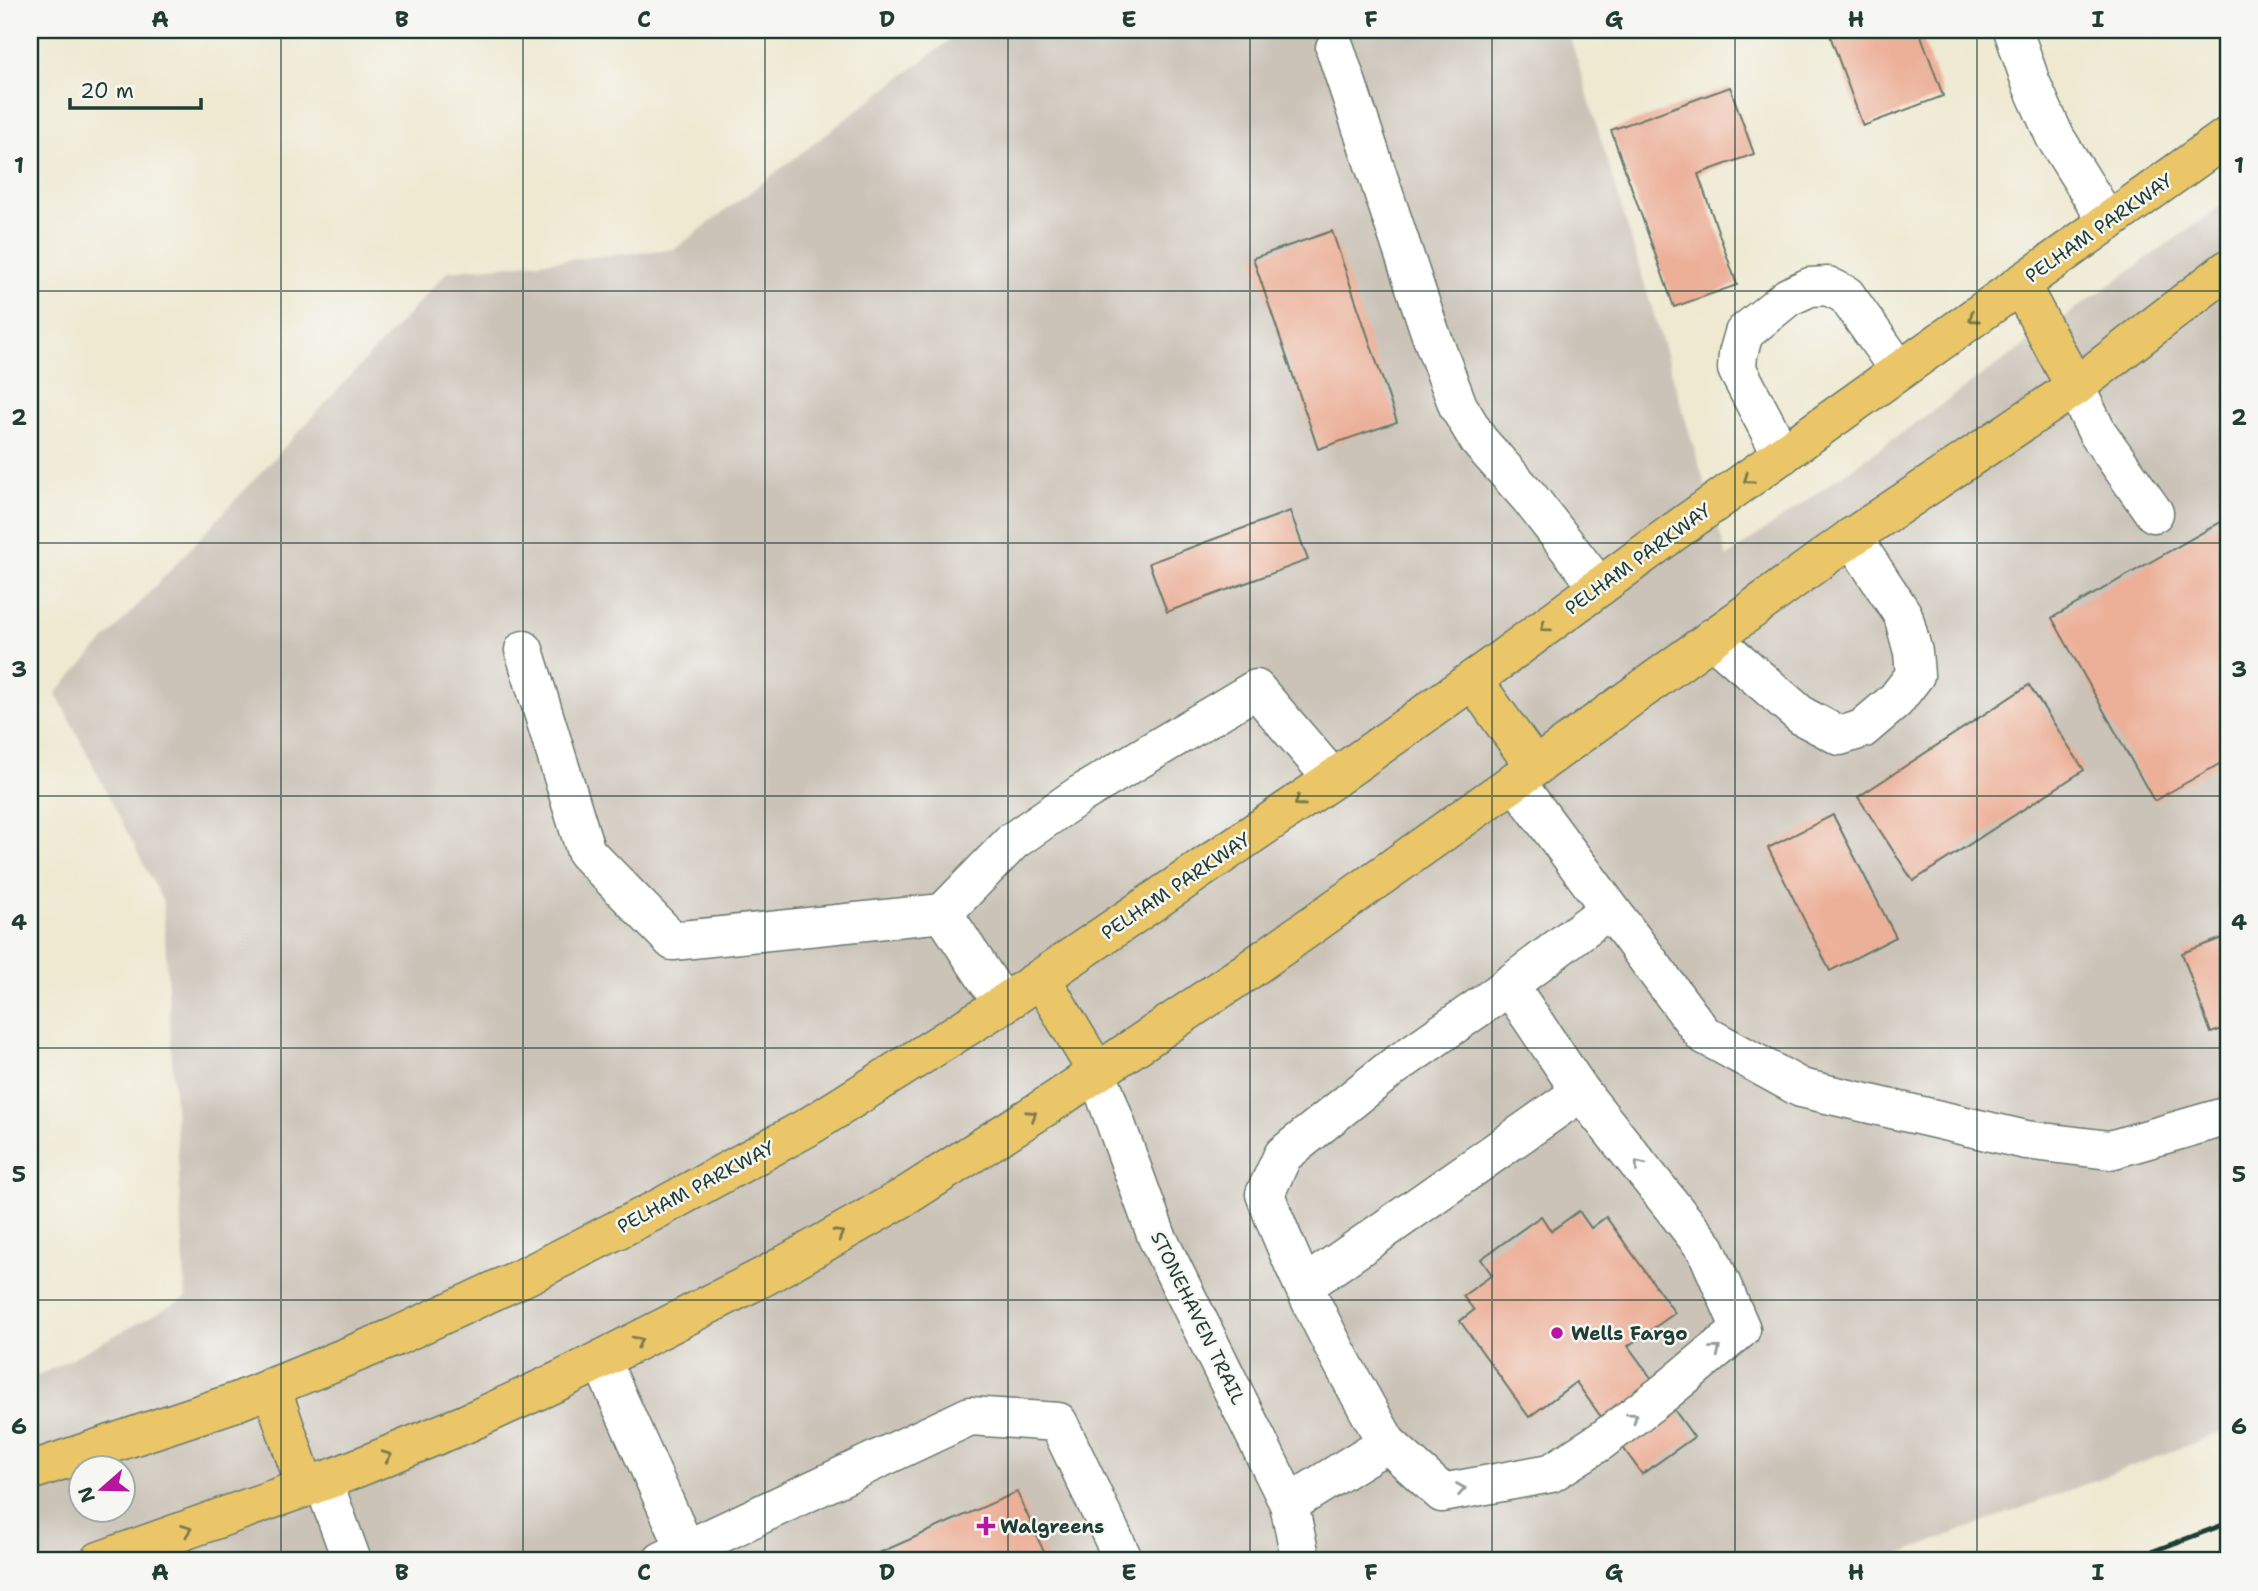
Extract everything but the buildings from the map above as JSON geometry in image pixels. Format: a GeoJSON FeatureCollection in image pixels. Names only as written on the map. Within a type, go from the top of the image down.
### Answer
{"type":"FeatureCollection","features":[{"type":"Feature","properties":{"kind":"main road","name":"PELHAM PARKWAY"},"geometry":{"type":"LineString","coordinates":[[30,1471],[236,1402],[443,1314],[528,1275],[654,1211],[808,1127],[1003,1004],[1332,779],[2228,136]]}},
{"type":"Feature","properties":{"kind":"main road"},"geometry":{"type":"LineString","coordinates":[[99,1561],[315,1485],[465,1424],[601,1360],[765,1276],[906,1196],[1097,1073],[1246,972],[1852,537],[2075,387],[2226,278]]}},
{"type":"Feature","properties":{"kind":"main road"},"geometry":{"type":"LineString","coordinates":[[2020,284],[2075,387]]}},
{"type":"Feature","properties":{"kind":"main road"},"geometry":{"type":"LineString","coordinates":[[1473,680],[1525,774]]}},
{"type":"Feature","properties":{"kind":"main road"},"geometry":{"type":"LineString","coordinates":[[1041,978],[1097,1073]]}},
{"type":"Feature","properties":{"kind":"main road"},"geometry":{"type":"LineString","coordinates":[[271,1387],[315,1485]]}},
{"type":"Feature","properties":{"kind":"street"},"geometry":{"type":"LineString","coordinates":[[2013,30],[2031,83],[2055,136],[2108,222]]}},
{"type":"Feature","properties":{"kind":"street"},"geometry":{"type":"LineString","coordinates":[[1335,48],[1458,406],[1479,441],[1529,497],[1599,587]]}},
{"type":"Feature","properties":{"kind":"street"},"geometry":{"type":"LineString","coordinates":[[1782,454],[1737,369],[1744,333],[1788,297],[1810,287],[1828,286],[1846,295],[1899,370]]}},
{"type":"Feature","properties":{"kind":"street"},"geometry":{"type":"LineString","coordinates":[[2075,387],[2097,432],[2154,513]]}},
{"type":"Feature","properties":{"kind":"street"},"geometry":{"type":"LineString","coordinates":[[1712,638],[1802,716],[1840,736],[1862,729],[1895,701],[1915,675],[1913,652],[1903,615],[1852,537]]}},
{"type":"Feature","properties":{"kind":"street"},"geometry":{"type":"LineString","coordinates":[[524,650],[586,852],[673,942],[943,913],[1013,841],[1081,794],[1256,689],[1332,779]]}},
{"type":"Feature","properties":{"kind":"street"},"geometry":{"type":"LineString","coordinates":[[1525,774],[1608,910],[1703,1034],[1801,1088],[2026,1140],[2110,1150],[2228,1115]]}},
{"type":"Feature","properties":{"kind":"street"},"geometry":{"type":"LineString","coordinates":[[1509,985],[1581,1092],[1706,1248],[1741,1329],[1601,1441],[1551,1473],[1442,1493],[1387,1443],[1352,1382],[1304,1286],[1265,1194],[1283,1155],[1389,1070],[1509,985],[1608,910]]}},
{"type":"Feature","properties":{"kind":"street"},"geometry":{"type":"LineString","coordinates":[[943,913],[1003,1004]]}},
{"type":"Feature","properties":{"kind":"street","name":"STONEHAVEN TRAIL"},"geometry":{"type":"LineString","coordinates":[[1097,1073],[1157,1237],[1289,1504],[1301,1561]]}},
{"type":"Feature","properties":{"kind":"street"},"geometry":{"type":"LineString","coordinates":[[1304,1286],[1581,1092]]}},
{"type":"Feature","properties":{"kind":"street"},"geometry":{"type":"LineString","coordinates":[[601,1360],[674,1556],[970,1416],[1058,1422],[1124,1561]]}},
{"type":"Feature","properties":{"kind":"street"},"geometry":{"type":"LineString","coordinates":[[1289,1504],[1387,1443]]}},
{"type":"Feature","properties":{"kind":"street"},"geometry":{"type":"LineString","coordinates":[[315,1485],[352,1561]]}},
{"type":"Feature","properties":{"kind":"shaded area"},"geometry":{"type":"Polygon","coordinates":[[[963,30],[1568,30],[1727,557],[2228,201],[2228,1430],[1881,1561],[30,1561],[30,1380],[186,1298],[163,902],[56,693],[448,271],[675,249],[963,30]]]}},
{"type":"Feature","properties":{"kind":"railway"},"geometry":{"type":"LineString","coordinates":[[2127,1561],[2228,1523]]}},
{"type":"Feature","properties":{"kind":"place","name":"Wells Fargo"},"geometry":{"type":"Point","coordinates":[1557,1333]}},
{"type":"Feature","properties":{"kind":"place","name":"Walgreens"},"geometry":{"type":"Point","coordinates":[986,1526]}}]}
